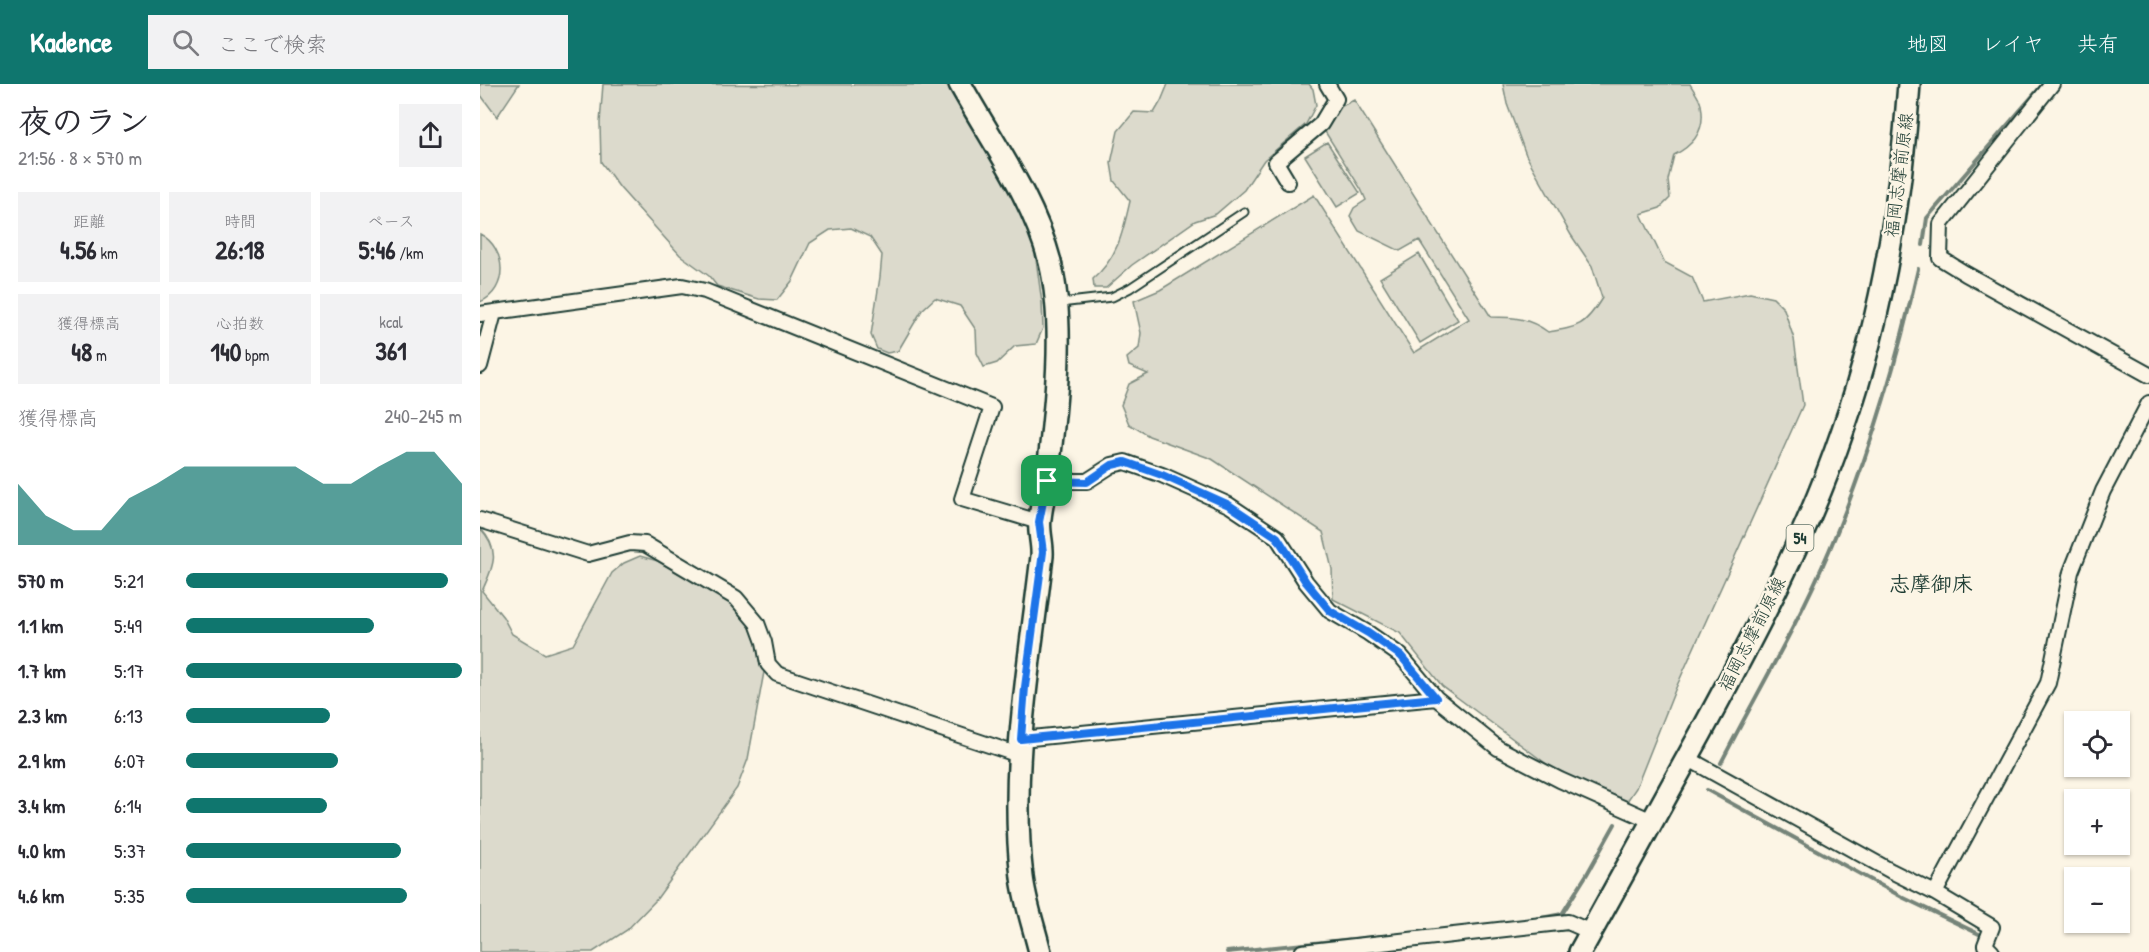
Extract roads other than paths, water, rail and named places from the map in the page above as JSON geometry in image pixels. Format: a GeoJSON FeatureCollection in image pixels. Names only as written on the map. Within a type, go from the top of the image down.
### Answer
{"type":"FeatureCollection","features":[{"type":"Feature","properties":{"kind":"main road"},"geometry":{"type":"LineString","coordinates":[[960,84],[1018,184],[1040,231],[1050,263],[1057,303],[1057,355],[1047,481],[1039,522],[1043,552],[1025,687],[1018,817],[1022,879],[1040,952]]}},
{"type":"Feature","properties":{"kind":"main road","name":"福岡志摩前原線"},"geometry":{"type":"LineString","coordinates":[[1580,952],[1768,608],[1804,530],[1843,430],[1874,330],[1886,273],[1905,138],[1909,84]]}},
{"type":"Feature","properties":{"kind":"street"},"geometry":{"type":"LineString","coordinates":[[1288,182],[1276,162],[1321,124],[1336,99],[1327,84]]}},
{"type":"Feature","properties":{"kind":"street"},"geometry":{"type":"LineString","coordinates":[[2052,84],[1941,224],[1940,258],[2149,375]]}},
{"type":"Feature","properties":{"kind":"street"},"geometry":{"type":"LineString","coordinates":[[480,366],[487,313],[682,286],[705,291],[992,407],[962,499],[1039,522]]}},
{"type":"Feature","properties":{"kind":"street"},"geometry":{"type":"LineString","coordinates":[[1935,892],[2048,683],[2071,572],[2103,491],[2135,434],[2149,403]]}},
{"type":"Feature","properties":{"kind":"street"},"geometry":{"type":"LineString","coordinates":[[1047,481],[1087,482],[1112,465],[1125,462],[1162,475],[1229,505],[1277,537],[1306,582],[1330,611],[1401,656],[1436,698],[1498,748],[1560,780],[1652,821]]}},
{"type":"Feature","properties":{"kind":"street"},"geometry":{"type":"LineString","coordinates":[[480,520],[588,554],[630,543],[645,544],[736,598],[757,623],[764,642],[768,664],[777,674],[1020,747],[1436,698]]}},
{"type":"Feature","properties":{"kind":"street"},"geometry":{"type":"LineString","coordinates":[[1687,759],[1891,871],[1935,892],[1992,927],[1985,945],[1992,952]]}},
{"type":"Feature","properties":{"kind":"street"},"geometry":{"type":"LineString","coordinates":[[1302,952],[1568,922],[1592,932]]}},
{"type":"Feature","properties":{"kind":"lane"},"geometry":{"type":"LineString","coordinates":[[1057,303],[1112,297],[1130,288],[1244,212]]}},
{"type":"Feature","properties":{"kind":"waterway"},"geometry":{"type":"LineString","coordinates":[[1923,245],[1927,218],[2043,84]]}},
{"type":"Feature","properties":{"kind":"waterway"},"geometry":{"type":"LineString","coordinates":[[1721,763],[1804,605],[1843,517],[1880,412],[1918,269]]}},
{"type":"Feature","properties":{"kind":"waterway"},"geometry":{"type":"LineString","coordinates":[[1707,790],[1902,897],[1979,934]]}},
{"type":"Feature","properties":{"kind":"waterway"},"geometry":{"type":"LineString","coordinates":[[1536,919],[1562,914],[1615,824]]}},
{"type":"Feature","properties":{"kind":"waterway"},"geometry":{"type":"LineString","coordinates":[[1227,952],[1382,936]]}},
{"type":"Feature","properties":{"kind":"district","name":"志摩御床"},"geometry":{"type":"Point","coordinates":[1931,584]}}]}
